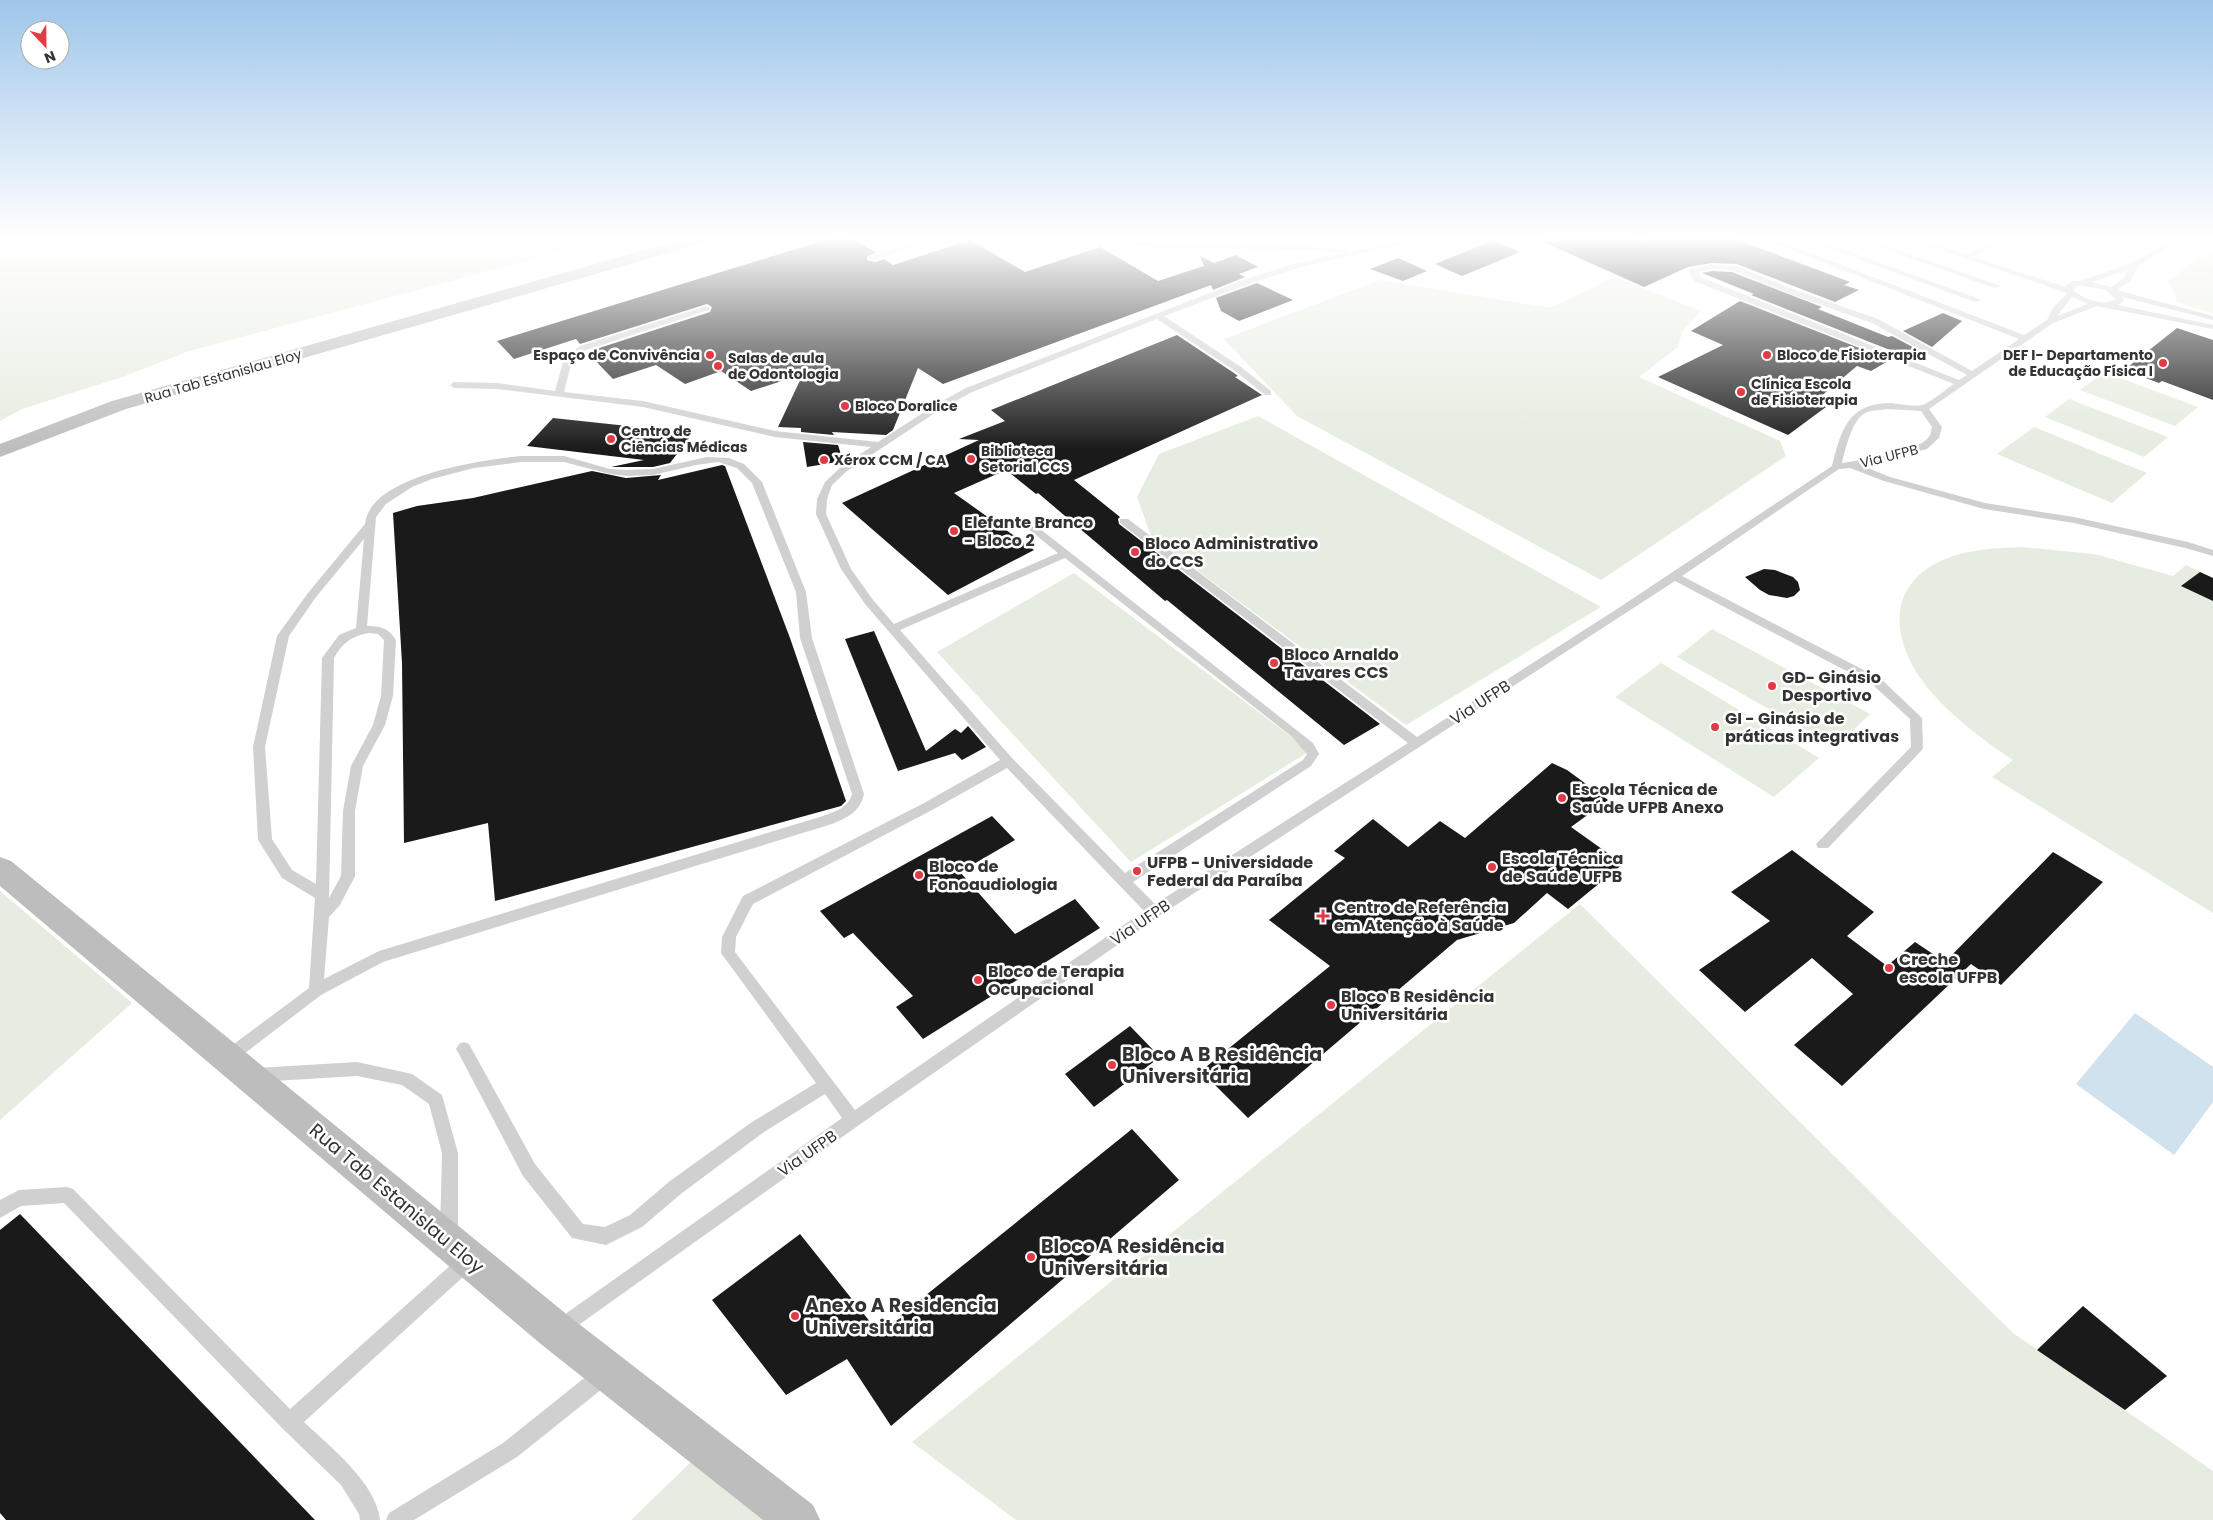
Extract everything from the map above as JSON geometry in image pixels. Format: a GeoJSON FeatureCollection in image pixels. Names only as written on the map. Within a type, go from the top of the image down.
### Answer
{"type":"FeatureCollection","features":[{"type":"Feature","properties":{"kind":"street","name":"Rua Tab Estanislau Eloy"},"geometry":{"type":"LineString","coordinates":[[0,451],[119,405],[459,308]]}},
{"type":"Feature","properties":{"kind":"street","name":"Rua Tab Estanislau Eloy"},"geometry":{"type":"LineString","coordinates":[[0,869],[556,1331],[798,1520]]}},
{"type":"Feature","properties":{"kind":"lane"},"geometry":{"type":"LineString","coordinates":[[559,394],[568,359],[583,348],[706,308]]}},
{"type":"Feature","properties":{"kind":"lane"},"geometry":{"type":"LineString","coordinates":[[1154,912],[1008,761],[869,602],[846,569],[821,514],[822,499],[828,484],[844,469],[938,407],[969,390],[1179,308]]}},
{"type":"Feature","properties":{"kind":"lane"},"geometry":{"type":"LineString","coordinates":[[1770,308],[1960,383]]}},
{"type":"Feature","properties":{"kind":"lane"},"geometry":{"type":"LineString","coordinates":[[1838,308],[1875,321],[1972,374]]}},
{"type":"Feature","properties":{"kind":"lane"},"geometry":{"type":"LineString","coordinates":[[1947,308],[2024,338]]}},
{"type":"Feature","properties":{"kind":"lane"},"geometry":{"type":"LineString","coordinates":[[1958,312],[1964,308]]}},
{"type":"Feature","properties":{"kind":"lane"},"geometry":{"type":"LineString","coordinates":[[2050,322],[2058,308]]}},
{"type":"Feature","properties":{"kind":"lane"},"geometry":{"type":"LineString","coordinates":[[1924,408],[2050,322],[2091,308]]}},
{"type":"Feature","properties":{"kind":"lane"},"geometry":{"type":"LineString","coordinates":[[2121,308],[2213,327]]}},
{"type":"Feature","properties":{"kind":"lane"},"geometry":{"type":"LineString","coordinates":[[2176,308],[2213,318]]}},
{"type":"Feature","properties":{"kind":"lane"},"geometry":{"type":"LineString","coordinates":[[1158,316],[1238,368],[1268,392]]}},
{"type":"Feature","properties":{"kind":"lane"},"geometry":{"type":"LineString","coordinates":[[454,385],[497,386],[643,404],[775,434],[879,445]]}},
{"type":"Feature","properties":{"kind":"lane","name":"Via UFPB"},"geometry":{"type":"LineString","coordinates":[[556,1331],[853,1120],[1154,912],[1674,576],[1842,464],[1875,461],[1924,447],[1934,438],[1937,427],[1924,408],[1888,406],[1862,411],[1853,418],[1842,444],[1842,464]]}},
{"type":"Feature","properties":{"kind":"lane"},"geometry":{"type":"LineString","coordinates":[[239,1067],[316,991],[379,957],[827,820],[850,810],[857,804],[858,794],[806,638],[801,592],[757,482],[739,464],[720,460],[704,461],[651,472],[624,473],[565,459],[500,462],[437,475],[408,486],[390,495],[379,505],[371,517],[361,631]]}},
{"type":"Feature","properties":{"kind":"lane"},"geometry":{"type":"LineString","coordinates":[[1842,464],[1887,479],[1984,506],[2074,520],[2188,545],[2213,553]]}},
{"type":"Feature","properties":{"kind":"lane"},"geometry":{"type":"LineString","coordinates":[[1124,520],[1416,743]]}},
{"type":"Feature","properties":{"kind":"lane"},"geometry":{"type":"LineString","coordinates":[[1026,524],[1295,733],[1310,746],[1313,754],[1308,762],[1124,881]]}},
{"type":"Feature","properties":{"kind":"lane"},"geometry":{"type":"LineString","coordinates":[[322,895],[287,874],[265,840],[260,746],[283,636],[312,595],[370,525]]}},
{"type":"Feature","properties":{"kind":"lane"},"geometry":{"type":"LineString","coordinates":[[892,629],[1066,554]]}},
{"type":"Feature","properties":{"kind":"lane"},"geometry":{"type":"LineString","coordinates":[[1674,576],[1877,682],[1916,718],[1917,748],[1823,844]]}},
{"type":"Feature","properties":{"kind":"lane"},"geometry":{"type":"LineString","coordinates":[[316,991],[322,915],[328,658],[343,638],[361,631],[376,630],[384,632],[388,636],[387,696],[379,725],[357,766],[349,812],[348,876],[335,901],[322,915]]}},
{"type":"Feature","properties":{"kind":"lane"},"geometry":{"type":"LineString","coordinates":[[853,1120],[728,953],[729,937],[748,900],[929,806],[1008,761]]}},
{"type":"Feature","properties":{"kind":"lane"},"geometry":{"type":"LineString","coordinates":[[464,1049],[529,1170],[578,1232],[606,1236],[636,1221],[676,1187],[758,1127],[826,1084]]}},
{"type":"Feature","properties":{"kind":"lane"},"geometry":{"type":"LineString","coordinates":[[239,1067],[357,1069],[406,1079],[436,1100],[450,1153],[460,1250],[290,1422]]}},
{"type":"Feature","properties":{"kind":"lane"},"geometry":{"type":"LineString","coordinates":[[0,1210],[19,1198],[67,1195],[290,1422],[348,1478],[369,1511],[370,1520]]}},
{"type":"Feature","properties":{"kind":"lane"},"geometry":{"type":"LineString","coordinates":[[396,1520],[510,1450],[609,1371]]}},
{"type":"Feature","properties":{"kind":"shaded area"},"geometry":{"type":"Polygon","coordinates":[[[0,308],[350,308],[189,351],[125,376],[22,409],[0,421],[0,308]]]}},
{"type":"Feature","properties":{"kind":"shaded area"},"geometry":{"type":"Polygon","coordinates":[[[1306,308],[1693,308],[1701,311],[1682,332],[1678,347],[1639,377],[1780,441],[1786,456],[1601,580],[1297,416],[1224,339],[1306,308]]]}},
{"type":"Feature","properties":{"kind":"shaded area"},"geometry":{"type":"Polygon","coordinates":[[[2196,308],[2213,308],[2213,313],[2196,308]]]}},
{"type":"Feature","properties":{"kind":"shaded area"},"geometry":{"type":"Polygon","coordinates":[[[2104,372],[2198,407],[2175,426],[2080,390],[2104,372]]]}},
{"type":"Feature","properties":{"kind":"shaded area"},"geometry":{"type":"Polygon","coordinates":[[[2069,399],[2168,437],[2144,457],[2045,417],[2069,399]]]}},
{"type":"Feature","properties":{"kind":"shaded area"},"geometry":{"type":"Polygon","coordinates":[[[1258,416],[1601,607],[1406,725],[1151,536],[1137,497],[1159,454],[1258,416]]]}},
{"type":"Feature","properties":{"kind":"shaded area"},"geometry":{"type":"Polygon","coordinates":[[[2034,427],[2147,473],[2112,503],[1997,454],[2034,427]]]}},
{"type":"Feature","properties":{"kind":"shaded area"},"geometry":{"type":"Polygon","coordinates":[[[2021,547],[2094,554],[2173,576],[2186,565],[2213,578],[2213,913],[1992,777],[2013,760],[1980,737],[1950,711],[1931,692],[1916,672],[1906,651],[1900,631],[1900,611],[1906,593],[1917,577],[1935,564],[1960,554],[1998,548],[2021,547]]]}},
{"type":"Feature","properties":{"kind":"shaded area"},"geometry":{"type":"Polygon","coordinates":[[[1074,573],[1310,751],[1131,862],[937,652],[1074,573]]]}},
{"type":"Feature","properties":{"kind":"shaded area","name":"GD- Ginásio Desportivo"},"geometry":{"type":"Polygon","coordinates":[[[1712,629],[1870,714],[1836,747],[1677,657],[1712,629]]]}},
{"type":"Feature","properties":{"kind":"shaded area","name":"GI - Ginásio de práticas integrativas"},"geometry":{"type":"Polygon","coordinates":[[[1661,663],[1819,758],[1774,797],[1615,697],[1661,663]]]}},
{"type":"Feature","properties":{"kind":"shaded area"},"geometry":{"type":"Polygon","coordinates":[[[0,891],[132,1003],[0,1120],[0,891]]]}},
{"type":"Feature","properties":{"kind":"shaded area"},"geometry":{"type":"Polygon","coordinates":[[[1580,904],[2013,1333],[2213,1471],[2213,1520],[1016,1520],[912,1442],[1580,904]]]}},
{"type":"Feature","properties":{"kind":"shaded area"},"geometry":{"type":"Polygon","coordinates":[[[694,1459],[770,1520],[631,1520],[694,1459]]]}},
{"type":"Feature","properties":{"kind":"water"},"geometry":{"type":"Polygon","coordinates":[[[2135,1013],[2213,1067],[2213,1102],[2174,1155],[2076,1084],[2135,1013]]]}},
{"type":"Feature","properties":{"kind":"building"},"geometry":{"type":"Polygon","coordinates":[[[604,308],[695,308],[580,344],[576,339],[514,359],[497,341],[604,308]]]}},
{"type":"Feature","properties":{"kind":"building"},"geometry":{"type":"Polygon","coordinates":[[[712,308],[1149,308],[943,384],[918,368],[893,430],[886,435],[832,432],[834,435],[801,432],[801,428],[778,427],[803,374],[751,391],[721,371],[685,384],[656,365],[613,379],[587,352],[710,312],[712,308]]]}},
{"type":"Feature","properties":{"kind":"building"},"geometry":{"type":"Polygon","coordinates":[[[1220,308],[1273,308],[1239,321],[1221,311],[1220,308]]]}},
{"type":"Feature","properties":{"kind":"building"},"geometry":{"type":"Polygon","coordinates":[[[1729,308],[1758,308],[1890,360],[1871,371],[1857,366],[1814,402],[1826,407],[1788,435],[1658,377],[1723,345],[1691,331],[1729,308]]]}},
{"type":"Feature","properties":{"kind":"building"},"geometry":{"type":"Polygon","coordinates":[[[1784,308],[1820,308],[1818,309],[1888,337],[1892,336],[1924,353],[1916,360],[1784,308]]]}},
{"type":"Feature","properties":{"kind":"building"},"geometry":{"type":"Polygon","coordinates":[[[1943,313],[1962,321],[1932,347],[1903,331],[1943,313]]]}},
{"type":"Feature","properties":{"kind":"building","name":"DEF I- Departamento de Educação Física I"},"geometry":{"type":"Polygon","coordinates":[[[2177,328],[2213,340],[2213,400],[2162,381],[2159,383],[2124,370],[2177,328]]]}},
{"type":"Feature","properties":{"kind":"building"},"geometry":{"type":"Polygon","coordinates":[[[1177,335],[1234,373],[1238,376],[1235,377],[1262,395],[1074,480],[1120,517],[1118,519],[1119,524],[1380,724],[1344,745],[1167,600],[1165,601],[1038,493],[1036,494],[1006,470],[954,493],[1034,550],[948,595],[842,503],[979,440],[959,439],[1005,421],[991,410],[1177,335]]]}},
{"type":"Feature","properties":{"kind":"building","name":"Centro de Ciências Médicas"},"geometry":{"type":"Polygon","coordinates":[[[553,418],[693,433],[670,463],[653,467],[611,467],[644,460],[527,446],[553,418]]]}},
{"type":"Feature","properties":{"kind":"building"},"geometry":{"type":"Polygon","coordinates":[[[803,442],[838,445],[843,461],[807,467],[803,442]]]}},
{"type":"Feature","properties":{"kind":"building"},"geometry":{"type":"Polygon","coordinates":[[[722,465],[725,466],[790,638],[846,801],[841,806],[495,901],[488,823],[404,843],[402,663],[393,513],[417,506],[473,498],[592,471],[626,478],[661,475],[658,480],[722,465]]]}},
{"type":"Feature","properties":{"kind":"building"},"geometry":{"type":"Polygon","coordinates":[[[1764,569],[1775,570],[1793,577],[1798,582],[1800,590],[1794,596],[1787,598],[1769,595],[1745,577],[1764,569]]]}},
{"type":"Feature","properties":{"kind":"building"},"geometry":{"type":"Polygon","coordinates":[[[2200,572],[2213,578],[2213,601],[2181,586],[2200,572]]]}},
{"type":"Feature","properties":{"kind":"building"},"geometry":{"type":"Polygon","coordinates":[[[874,631],[926,751],[955,729],[961,733],[968,726],[986,747],[962,760],[955,753],[898,771],[845,639],[874,631]]]}},
{"type":"Feature","properties":{"kind":"building"},"geometry":{"type":"Polygon","coordinates":[[[1552,763],[1567,770],[1608,800],[1571,827],[1623,864],[1568,909],[1547,893],[1514,923],[1457,940],[1248,1118],[1201,1071],[1330,966],[1269,920],[1345,858],[1334,851],[1373,819],[1408,847],[1440,821],[1465,838],[1552,763]]]}},
{"type":"Feature","properties":{"kind":"building"},"geometry":{"type":"Polygon","coordinates":[[[992,816],[1015,840],[960,872],[1015,934],[1075,899],[1100,928],[923,1039],[896,1007],[913,996],[853,933],[844,938],[820,911],[992,816]]]}},
{"type":"Feature","properties":{"kind":"building","name":"Creche escola UFPB"},"geometry":{"type":"Polygon","coordinates":[[[1792,850],[1874,912],[1847,936],[1887,966],[1915,942],[1945,962],[2053,852],[2103,882],[2001,985],[1971,964],[1842,1086],[1794,1045],[1853,994],[1812,958],[1745,1012],[1699,970],[1770,921],[1731,892],[1792,850]]]}},
{"type":"Feature","properties":{"kind":"building","name":"Bloco A B Residência Universitária"},"geometry":{"type":"Polygon","coordinates":[[[1130,1026],[1160,1057],[1094,1107],[1065,1074],[1130,1026]]]}},
{"type":"Feature","properties":{"kind":"building","name":"Bloco A Residência Universitária"},"geometry":{"type":"Polygon","coordinates":[[[1132,1129],[1179,1180],[891,1426],[847,1359],[786,1395],[712,1300],[800,1234],[879,1333],[1132,1129]]]}},
{"type":"Feature","properties":{"kind":"building"},"geometry":{"type":"Polygon","coordinates":[[[20,1214],[315,1520],[6,1520],[0,1513],[0,1230],[20,1214]]]}},
{"type":"Feature","properties":{"kind":"building"},"geometry":{"type":"Polygon","coordinates":[[[2083,1306],[2167,1376],[2125,1410],[2037,1350],[2083,1306]]]}},
{"type":"Feature","properties":{"kind":"place","name":"Espaço de Convivência"},"geometry":{"type":"Point","coordinates":[710,355]}},
{"type":"Feature","properties":{"kind":"place","name":"Bloco de Fisioterapia"},"geometry":{"type":"Point","coordinates":[1767,355]}},
{"type":"Feature","properties":{"kind":"place","name":"DEF I- Departamento de Educação Física I"},"geometry":{"type":"Point","coordinates":[2163,363]}},
{"type":"Feature","properties":{"kind":"place","name":"Salas de aula de Odontologia"},"geometry":{"type":"Point","coordinates":[718,366]}},
{"type":"Feature","properties":{"kind":"place","name":"Clínica Escola de Fisioterapia"},"geometry":{"type":"Point","coordinates":[1741,392]}},
{"type":"Feature","properties":{"kind":"place","name":"Bloco Doralice"},"geometry":{"type":"Point","coordinates":[845,406]}},
{"type":"Feature","properties":{"kind":"place","name":"Centro de Ciências Médicas"},"geometry":{"type":"Point","coordinates":[611,439]}},
{"type":"Feature","properties":{"kind":"place","name":"Biblioteca Setorial CCS"},"geometry":{"type":"Point","coordinates":[971,459]}},
{"type":"Feature","properties":{"kind":"place","name":"Xérox CCM / CA"},"geometry":{"type":"Point","coordinates":[824,460]}},
{"type":"Feature","properties":{"kind":"place","name":"Elefante Branco - Bloco 2"},"geometry":{"type":"Point","coordinates":[954,531]}},
{"type":"Feature","properties":{"kind":"place","name":"Bloco Administrativo do CCS"},"geometry":{"type":"Point","coordinates":[1135,552]}},
{"type":"Feature","properties":{"kind":"place","name":"Bloco Arnaldo Tavares CCS"},"geometry":{"type":"Point","coordinates":[1274,663]}},
{"type":"Feature","properties":{"kind":"place","name":"GD- Ginásio Desportivo"},"geometry":{"type":"Point","coordinates":[1772,686]}},
{"type":"Feature","properties":{"kind":"place","name":"GI - Ginásio de práticas integrativas"},"geometry":{"type":"Point","coordinates":[1715,727]}},
{"type":"Feature","properties":{"kind":"place","name":"Escola Técnica de Saúde UFPB Anexo"},"geometry":{"type":"Point","coordinates":[1562,798]}},
{"type":"Feature","properties":{"kind":"place","name":"Escola Técnica de Saúde UFPB"},"geometry":{"type":"Point","coordinates":[1492,867]}},
{"type":"Feature","properties":{"kind":"place","name":"UFPB - Universidade Federal da Paraíba"},"geometry":{"type":"Point","coordinates":[1137,871]}},
{"type":"Feature","properties":{"kind":"place","name":"Bloco de Fonoaudiologia"},"geometry":{"type":"Point","coordinates":[919,875]}},
{"type":"Feature","properties":{"kind":"place","name":"Centro de Referência em Atenção à Saúde"},"geometry":{"type":"Point","coordinates":[1323,916]}},
{"type":"Feature","properties":{"kind":"place","name":"Creche escola UFPB"},"geometry":{"type":"Point","coordinates":[1889,968]}},
{"type":"Feature","properties":{"kind":"place","name":"Bloco de Terapia Ocupacional"},"geometry":{"type":"Point","coordinates":[978,980]}},
{"type":"Feature","properties":{"kind":"place","name":"Bloco B Residência Universitária"},"geometry":{"type":"Point","coordinates":[1331,1005]}},
{"type":"Feature","properties":{"kind":"place","name":"Bloco A B Residência Universitária"},"geometry":{"type":"Point","coordinates":[1112,1065]}},
{"type":"Feature","properties":{"kind":"place","name":"Bloco A Residência Universitária"},"geometry":{"type":"Point","coordinates":[1031,1257]}},
{"type":"Feature","properties":{"kind":"place","name":"Anexo A Residencia Universitária"},"geometry":{"type":"Point","coordinates":[795,1316]}}]}
